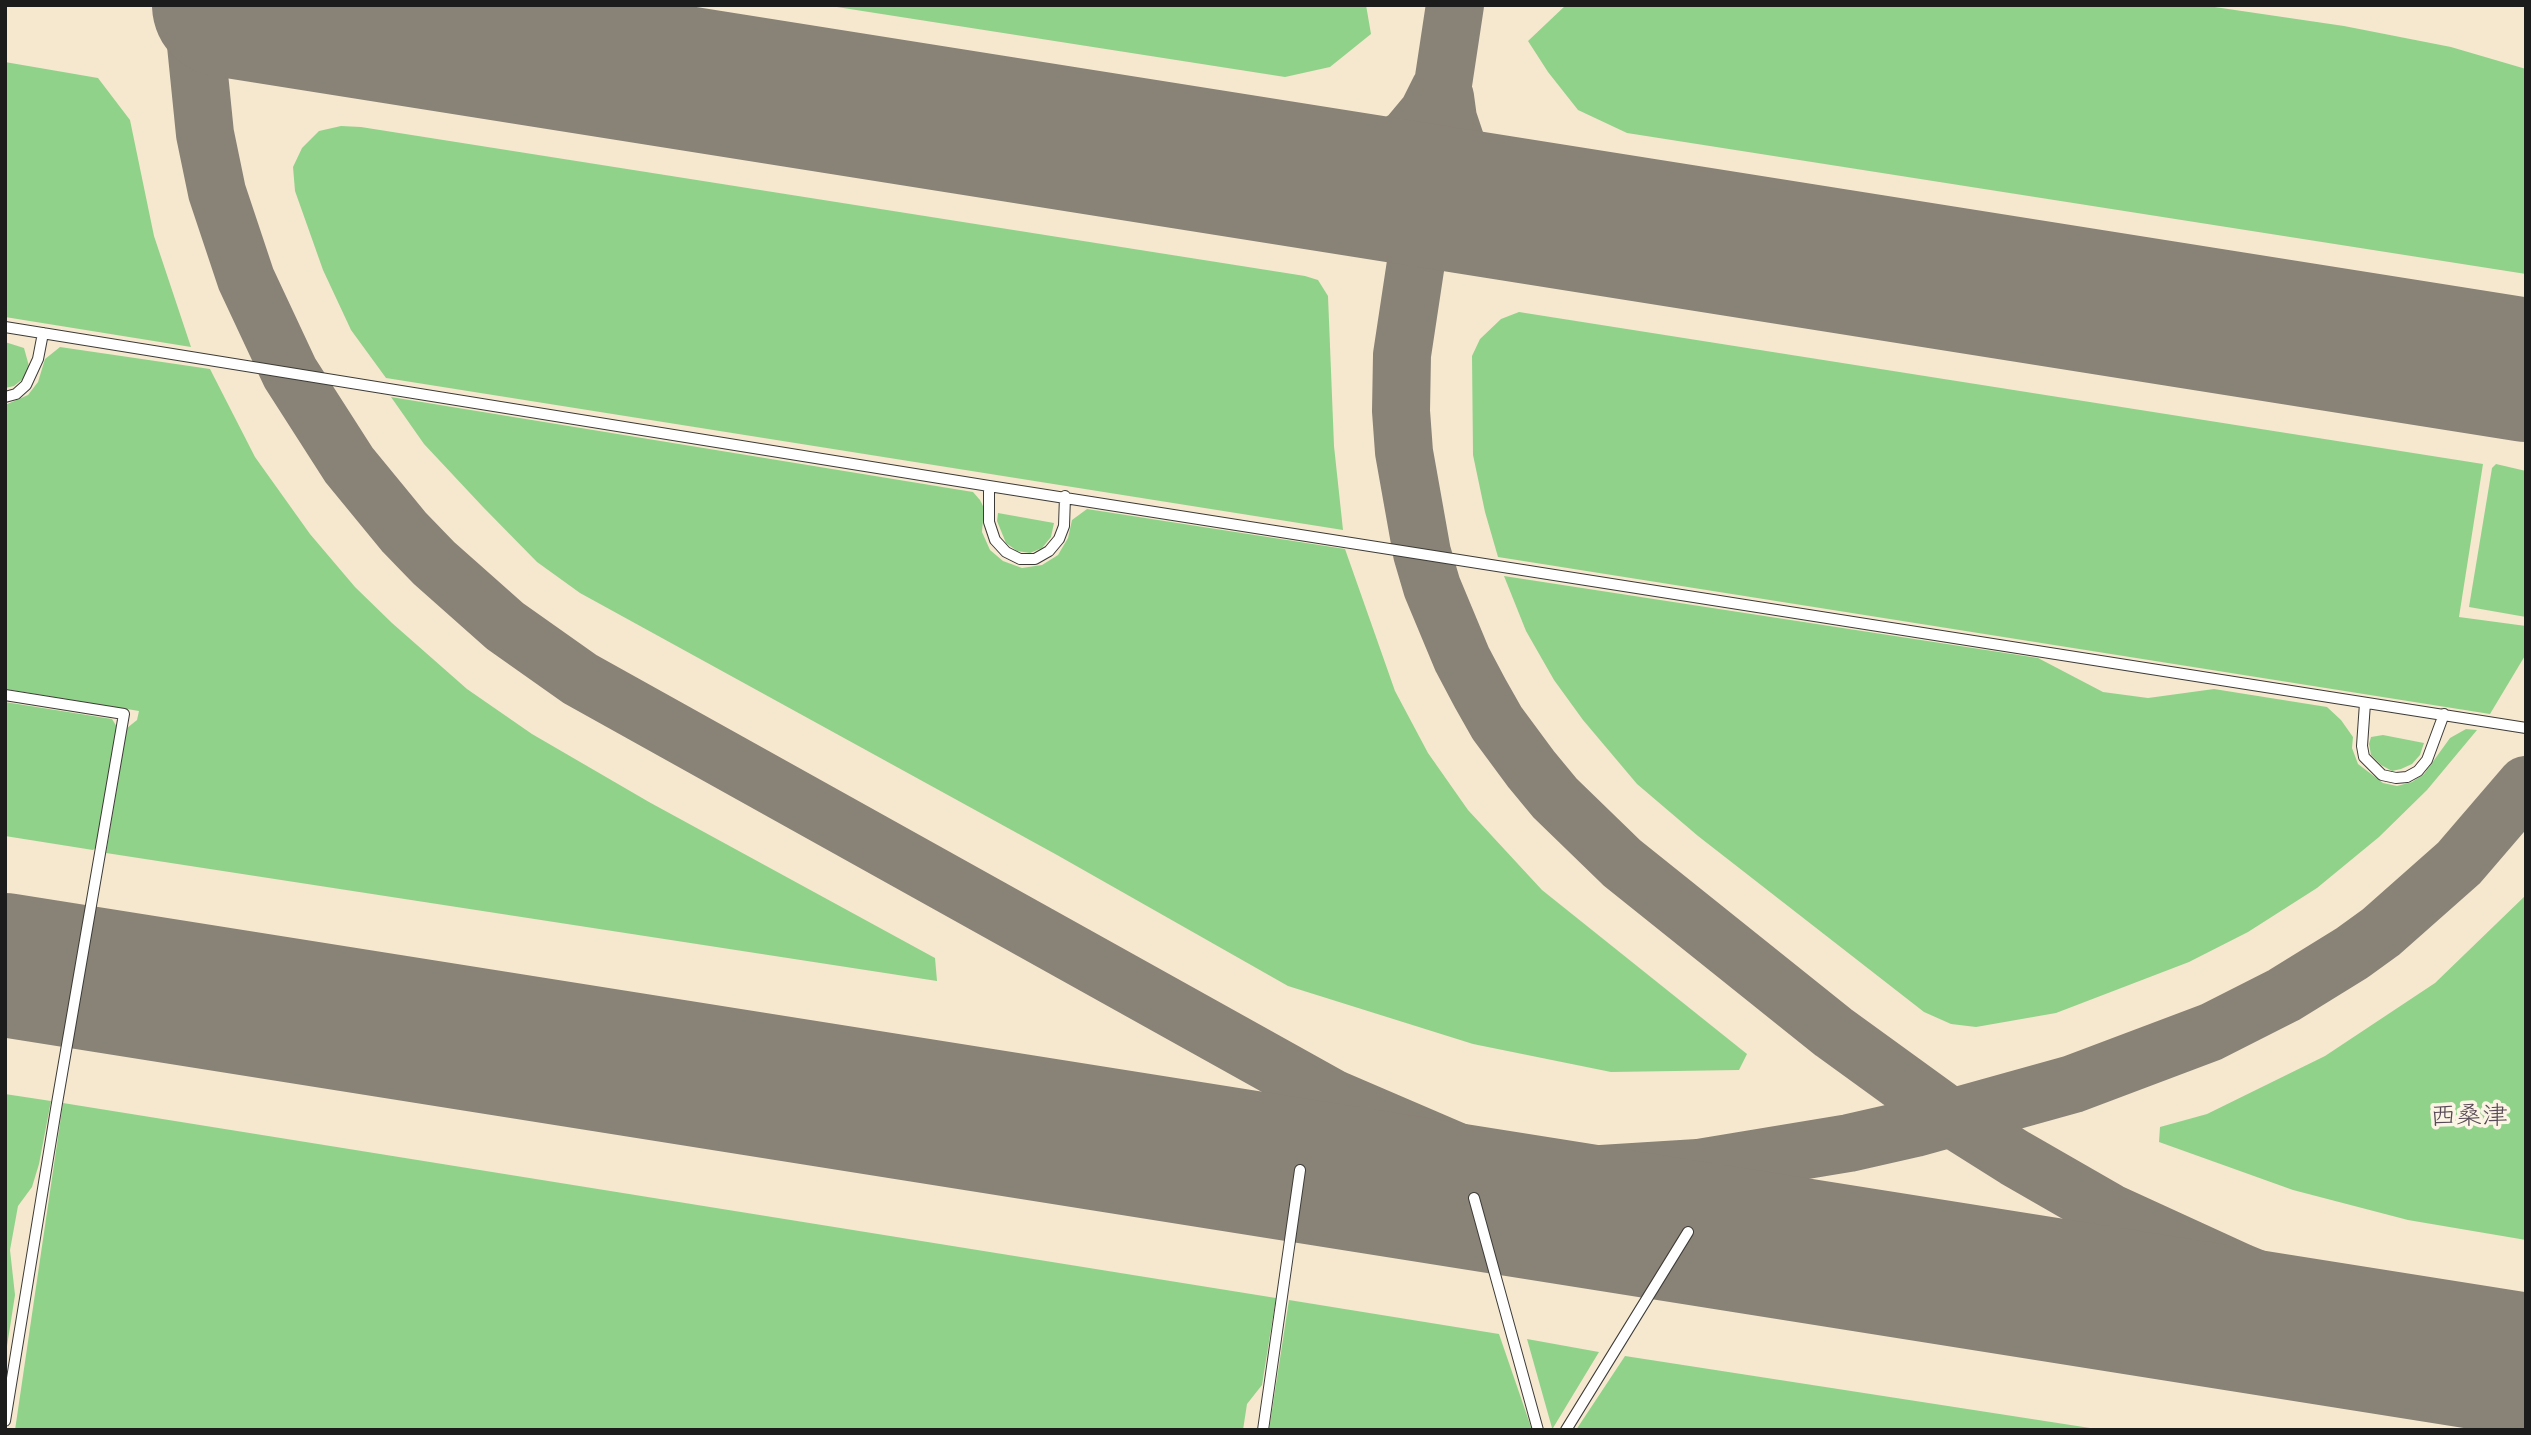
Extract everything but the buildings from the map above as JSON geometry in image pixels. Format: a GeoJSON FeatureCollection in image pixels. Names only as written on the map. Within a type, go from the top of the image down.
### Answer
{"type":"FeatureCollection","features":[{"type":"Feature","properties":{"kind":"lane"},"geometry":{"type":"LineString","coordinates":[[5,327],[989,486],[2526,728]]}},
{"type":"Feature","properties":{"kind":"lane"},"geometry":{"type":"LineString","coordinates":[[5,397],[16,394],[26,385],[38,359],[43,333]]}},
{"type":"Feature","properties":{"kind":"lane"},"geometry":{"type":"LineString","coordinates":[[989,486],[989,522],[995,540],[1006,552],[1020,559],[1035,559],[1049,551],[1059,539],[1064,526],[1065,496]]}},
{"type":"Feature","properties":{"kind":"lane"},"geometry":{"type":"LineString","coordinates":[[5,695],[124,714],[5,1421]]}},
{"type":"Feature","properties":{"kind":"lane"},"geometry":{"type":"LineString","coordinates":[[2365,703],[2362,746],[2364,757],[2382,775],[2396,778],[2407,777],[2418,771],[2427,760],[2444,714]]}},
{"type":"Feature","properties":{"kind":"lane"},"geometry":{"type":"LineString","coordinates":[[1263,1430],[1300,1170]]}},
{"type":"Feature","properties":{"kind":"lane"},"geometry":{"type":"LineString","coordinates":[[1474,1198],[1538,1430]]}},
{"type":"Feature","properties":{"kind":"lane"},"geometry":{"type":"LineString","coordinates":[[1566,1430],[1688,1232]]}},
{"type":"Feature","properties":{"kind":"green space"},"geometry":{"type":"Polygon","coordinates":[[[824,5],[1366,5],[1371,34],[1330,67],[1285,77],[824,5]]]}},
{"type":"Feature","properties":{"kind":"green space"},"geometry":{"type":"Polygon","coordinates":[[[1566,5],[2201,5],[2344,26],[2451,47],[2526,69],[2526,274],[1627,133],[1578,110],[1528,41],[1566,5]]]}},
{"type":"Feature","properties":{"kind":"green space"},"geometry":{"type":"Polygon","coordinates":[[[5,62],[98,78],[130,120],[154,236],[191,347],[5,317],[5,62]]]}},
{"type":"Feature","properties":{"kind":"green space"},"geometry":{"type":"Polygon","coordinates":[[[341,126],[361,127],[1318,280],[1328,296],[1334,446],[1343,530],[386,378],[351,330],[323,270],[295,191],[293,167],[302,148],[319,131],[341,126]]]}},
{"type":"Feature","properties":{"kind":"green space"},"geometry":{"type":"Polygon","coordinates":[[[1519,312],[2483,464],[2459,617],[2526,626],[2526,654],[2490,714],[1498,557],[1473,455],[1472,356],[1480,339],[1501,319],[1519,312]]]}},
{"type":"Feature","properties":{"kind":"green space"},"geometry":{"type":"Polygon","coordinates":[[[5,342],[24,348],[29,366],[24,378],[14,386],[5,388],[5,342]]]}},
{"type":"Feature","properties":{"kind":"green space"},"geometry":{"type":"Polygon","coordinates":[[[60,347],[210,369],[255,457],[310,534],[355,587],[467,689],[532,734],[649,802],[935,958],[937,981],[106,853],[127,728],[137,720],[139,711],[5,689],[5,405],[28,395],[38,382],[45,359],[60,347]]]}},
{"type":"Feature","properties":{"kind":"green space"},"geometry":{"type":"Polygon","coordinates":[[[391,397],[973,492],[984,508],[982,532],[990,550],[1003,561],[1022,568],[1042,565],[1058,555],[1068,538],[1072,520],[1087,509],[1345,549],[1395,691],[1428,753],[1468,810],[1542,890],[1747,1054],[1739,1070],[1611,1072],[1473,1044],[1288,986],[1057,855],[580,593],[537,562],[483,507],[424,444],[391,397]]]}},
{"type":"Feature","properties":{"kind":"green space"},"geometry":{"type":"Polygon","coordinates":[[[2496,464],[2526,471],[2526,617],[2469,607],[2492,468],[2496,464]]]}},
{"type":"Feature","properties":{"kind":"green space"},"geometry":{"type":"Polygon","coordinates":[[[998,513],[1054,523],[1051,537],[1042,548],[1030,553],[1017,551],[1006,543],[997,521],[998,513]]]}},
{"type":"Feature","properties":{"kind":"green space"},"geometry":{"type":"Polygon","coordinates":[[[1504,576],[2038,658],[2103,692],[2148,698],[2214,689],[2327,707],[2353,737],[2352,748],[2358,764],[2383,783],[2397,786],[2412,782],[2424,774],[2450,738],[2466,729],[2477,730],[2427,790],[2379,837],[2317,888],[2248,932],[2189,962],[2056,1013],[1976,1027],[1951,1024],[1924,1012],[1698,836],[1637,784],[1583,720],[1554,680],[1526,631],[1504,576]]]}},
{"type":"Feature","properties":{"kind":"green space"},"geometry":{"type":"Polygon","coordinates":[[[5,702],[112,719],[117,727],[99,845],[93,850],[5,836],[5,702]]]}},
{"type":"Feature","properties":{"kind":"green space"},"geometry":{"type":"Polygon","coordinates":[[[2383,735],[2424,743],[2420,755],[2412,764],[2392,771],[2371,755],[2371,737],[2383,735]]]}},
{"type":"Feature","properties":{"kind":"green space"},"geometry":{"type":"Polygon","coordinates":[[[2526,895],[2526,1240],[2408,1220],[2293,1190],[2159,1142],[2160,1127],[2207,1114],[2325,1056],[2435,983],[2526,895]]]}},
{"type":"Feature","properties":{"kind":"green space"},"geometry":{"type":"Polygon","coordinates":[[[5,1094],[51,1101],[39,1164],[32,1187],[18,1206],[10,1250],[15,1295],[5,1359],[5,1094]]]}},
{"type":"Feature","properties":{"kind":"green space"},"geometry":{"type":"Polygon","coordinates":[[[63,1103],[1276,1298],[1262,1385],[1247,1404],[1243,1430],[15,1430],[63,1103]]]}},
{"type":"Feature","properties":{"kind":"green space"},"geometry":{"type":"Polygon","coordinates":[[[1289,1300],[1499,1334],[1532,1430],[1269,1430],[1289,1300]]]}},
{"type":"Feature","properties":{"kind":"green space"},"geometry":{"type":"Polygon","coordinates":[[[1527,1339],[1599,1352],[1553,1428],[1552,1428],[1527,1339]]]}},
{"type":"Feature","properties":{"kind":"green space"},"geometry":{"type":"Polygon","coordinates":[[[1625,1356],[2103,1430],[1576,1430],[1625,1356]]]}},
{"type":"Feature","properties":{"kind":"taxiway"},"geometry":{"type":"LineString","coordinates":[[195,5],[205,134],[217,192],[246,279],[290,373],[349,465],[404,532],[434,563],[505,626],[580,679],[1334,1099],[1476,1160],[1523,1177],[1635,1211],[1801,1249]]}},
{"type":"Feature","properties":{"kind":"taxiway"},"geometry":{"type":"LineString","coordinates":[[282,5],[364,28]]}},
{"type":"Feature","properties":{"kind":"taxiway"},"geometry":{"type":"LineString","coordinates":[[1455,5],[1402,355],[1401,411],[1404,452],[1422,553],[1432,587],[1462,659],[1480,693],[1497,723],[1531,769],[1555,798],[1622,863],[1833,1032],[1953,1119],[2015,1158],[2109,1212],[2301,1297],[2526,1362]]}},
{"type":"Feature","properties":{"kind":"taxiway"},"geometry":{"type":"LineString","coordinates":[[1286,174],[1336,174],[1367,165],[1408,137],[1428,113],[1440,89]]}},
{"type":"Feature","properties":{"kind":"taxiway"},"geometry":{"type":"LineString","coordinates":[[1445,97],[1448,119],[1458,149],[1476,176],[1511,201],[1552,217]]}},
{"type":"Feature","properties":{"kind":"taxiway"},"geometry":{"type":"LineString","coordinates":[[1569,1176],[1698,1168],[1849,1143],[1915,1128],[2073,1084],[2211,1032],[2284,995],[2381,932],[2459,863],[2526,785]]}},
{"type":"Feature","properties":{"kind":"taxiway"},"geometry":{"type":"LineString","coordinates":[[1230,1159],[1479,1177]]}},
{"type":"Feature","properties":{"kind":"runway"},"geometry":{"type":"LineString","coordinates":[[224,5],[2526,370]]}},
{"type":"Feature","properties":{"kind":"runway"},"geometry":{"type":"LineString","coordinates":[[5,965],[2526,1365]]}},
{"type":"Feature","properties":{"kind":"district","name":"西桑津"},"geometry":{"type":"Point","coordinates":[2469,1116]}}]}
